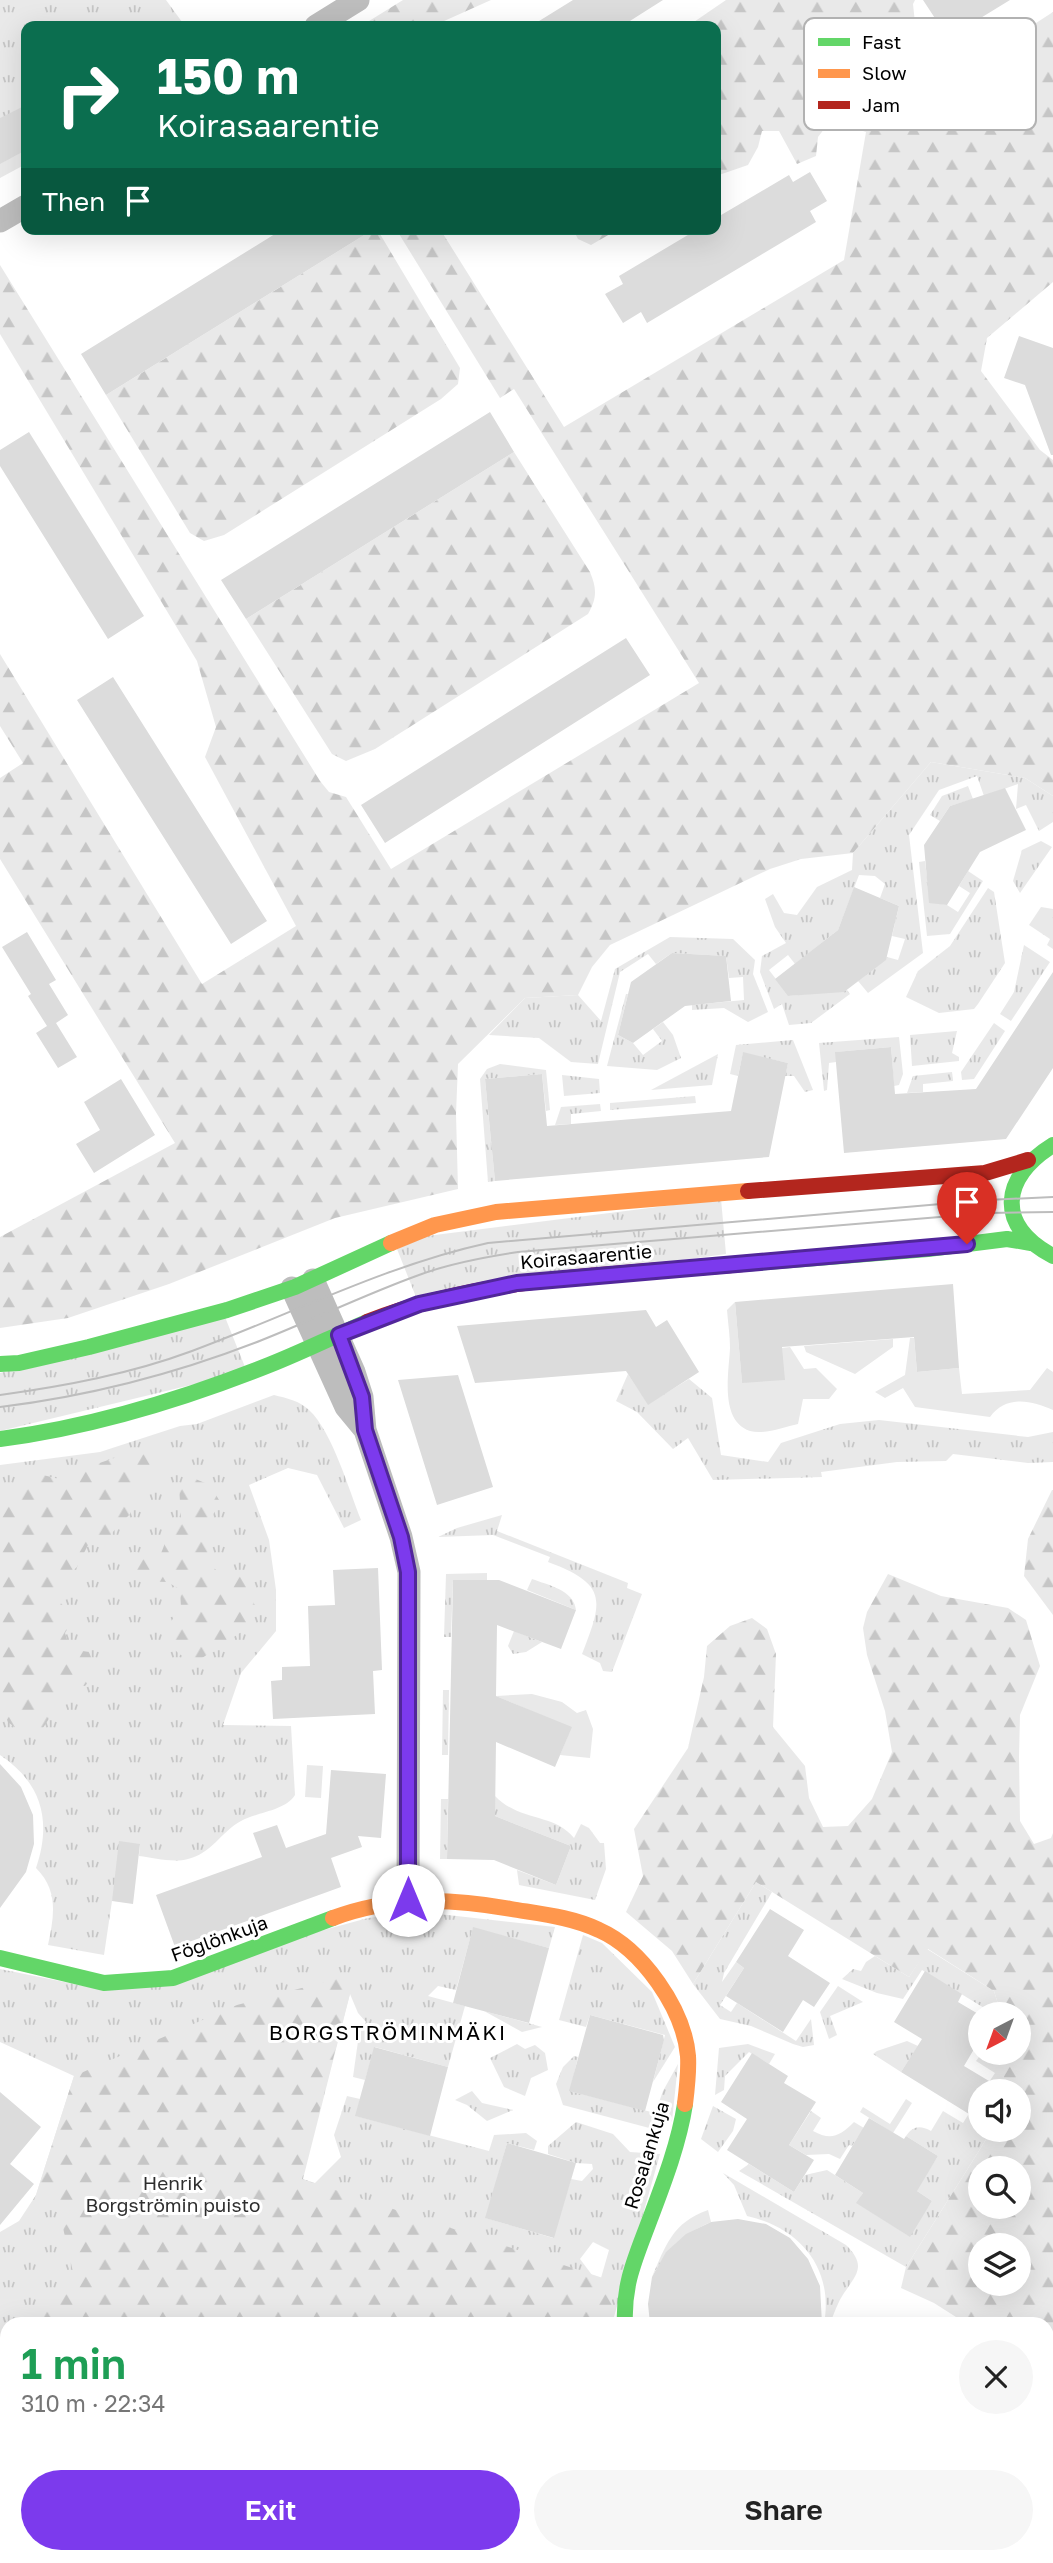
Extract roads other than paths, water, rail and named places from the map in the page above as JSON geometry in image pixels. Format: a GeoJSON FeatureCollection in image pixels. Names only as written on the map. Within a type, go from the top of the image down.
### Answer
{"type":"FeatureCollection","features":[{"type":"Feature","properties":{"kind":"street"},"geometry":{"type":"LineString","coordinates":[[324,21],[358,0]]}},
{"type":"Feature","properties":{"kind":"street"},"geometry":{"type":"LineString","coordinates":[[0,221],[21,209]]}},
{"type":"Feature","properties":{"kind":"street"},"geometry":{"type":"LineString","coordinates":[[0,1364],[19,1363],[138,1336],[243,1306],[302,1284],[415,1233],[458,1219],[495,1213],[673,1197],[985,1173],[1028,1160],[1053,1145]]}},
{"type":"Feature","properties":{"kind":"street"},"geometry":{"type":"LineString","coordinates":[[1028,1160],[1017,1178],[1012,1205],[1017,1224],[1031,1243],[1053,1256]]}},
{"type":"Feature","properties":{"kind":"street","name":"Koirasaarentie"},"geometry":{"type":"LineString","coordinates":[[0,1439],[138,1413],[419,1304],[517,1283],[928,1249],[1007,1239],[1031,1243]]}},
{"type":"Feature","properties":{"kind":"street"},"geometry":{"type":"LineString","coordinates":[[302,1284],[339,1335],[362,1397],[365,1430],[401,1537],[408,1572],[408,1900]]}},
{"type":"Feature","properties":{"kind":"street"},"geometry":{"type":"LineString","coordinates":[[302,1284],[317,1344],[346,1407],[365,1430]]}},
{"type":"Feature","properties":{"kind":"street","name":"Föglönkuja"},"geometry":{"type":"LineString","coordinates":[[0,1958],[104,1983],[173,1978],[352,1911],[381,1903],[408,1900]]}},
{"type":"Feature","properties":{"kind":"street","name":"Rosalankuja"},"geometry":{"type":"LineString","coordinates":[[408,1900],[462,1900],[572,1919],[610,1936],[648,1968],[674,2008],[688,2056],[685,2114],[628,2276],[624,2298],[625,2317]]}},
{"type":"Feature","properties":{"kind":"tram line"},"geometry":{"type":"LineString","coordinates":[[0,1395],[97,1378],[169,1359],[376,1277],[450,1252],[488,1243],[987,1200],[1053,1197]]}},
{"type":"Feature","properties":{"kind":"tram line"},"geometry":{"type":"LineString","coordinates":[[0,1407],[67,1397],[166,1373],[262,1340],[419,1275],[481,1258],[518,1252],[988,1213],[1053,1212]]}},
{"type":"Feature","properties":{"kind":"district","name":"BORGSTRÖMINMÄKI"},"geometry":{"type":"Point","coordinates":[388,2032]}},
{"type":"Feature","properties":{"kind":"park label","name":"Henrik Borgströmin puisto"},"geometry":{"type":"Point","coordinates":[173,2193]}}]}
